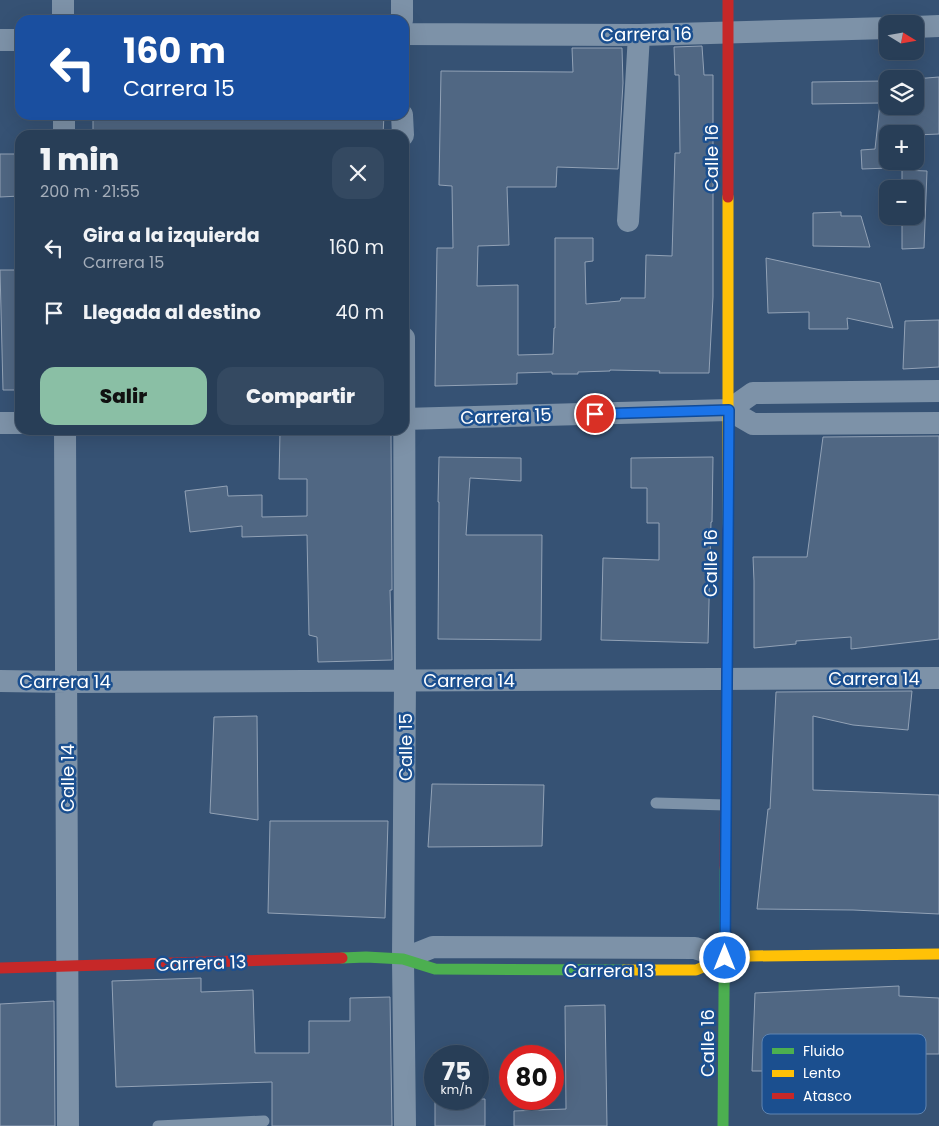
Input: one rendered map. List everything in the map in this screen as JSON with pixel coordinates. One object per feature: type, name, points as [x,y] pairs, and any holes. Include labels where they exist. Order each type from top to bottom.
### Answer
[{"type":"main road","name":"Calle 16","points":[[723,1126],[729,410],[728,0]]},
{"type":"main road","name":"Carrera 13","points":[[725,958],[751,956],[939,954]]},
{"type":"main road","name":"Carrera 13","points":[[0,968],[366,957],[403,958]]},
{"type":"street","points":[[63,0],[63,15]]},
{"type":"street","points":[[402,0],[402,15]]},
{"type":"street","points":[[924,27],[939,26]]},
{"type":"street","name":"Carrera 16","points":[[409,34],[639,35],[879,28]]},
{"type":"street","points":[[628,221],[639,35]]},
{"type":"street","points":[[0,40],[15,40]]},
{"type":"street","points":[[939,391],[754,393],[729,410],[753,424],[939,423]]},
{"type":"street","name":"Carrera 15","points":[[409,419],[729,410]]},
{"type":"street","points":[[0,423],[15,423]]},
{"type":"street","name":"Calle 14","points":[[65,435],[68,1126]]},
{"type":"street","name":"Calle 15","points":[[404,435],[403,958],[405,1126]]},
{"type":"street","name":"Carrera 14","points":[[0,681],[939,678]]},
{"type":"street","name":"Carrera 13","points":[[403,958],[432,947],[694,948],[725,958]]},
{"type":"lane","points":[[656,802],[726,805]]},
{"type":"lane","points":[[158,1126],[264,1121]]},
{"type":"building","points":[[702,46],[704,75],[713,75],[713,297],[709,373],[659,373],[660,371],[610,370],[578,372],[578,374],[552,374],[552,372],[517,373],[517,384],[435,386],[437,248],[453,248],[452,186],[439,185],[441,71],[573,72],[572,48],[622,48],[623,83],[618,169],[557,167],[556,187],[507,187],[509,245],[478,246],[477,286],[518,285],[518,355],[553,354],[555,328],[555,238],[593,238],[593,261],[585,262],[586,304],[620,301],[621,298],[645,298],[646,255],[672,256],[675,153],[680,153],[679,75],[675,75],[674,47]]},
{"type":"building","points":[[939,77],[939,134],[924,135],[924,125],[879,125],[879,168],[862,169],[861,150],[875,149],[879,112],[879,115],[924,115],[924,78]]},
{"type":"building","points":[[879,81],[879,103],[812,104],[812,82]]},
{"type":"building","points":[[93,120],[384,120],[383,130],[93,130]]},
{"type":"building","points":[[0,154],[15,154],[15,196],[0,197]]},
{"type":"building","points":[[902,170],[927,171],[924,248],[902,249],[902,225],[924,225],[924,180],[902,180]]},
{"type":"building","points":[[841,212],[841,216],[861,216],[870,247],[813,246],[813,213]]},
{"type":"building","points":[[766,258],[880,283],[893,328],[847,318],[848,329],[809,329],[809,312],[768,313]]},
{"type":"building","points":[[0,270],[15,270],[15,390],[3,390]]},
{"type":"building","points":[[939,320],[939,367],[903,369],[905,321]]},
{"type":"building","points":[[280,435],[391,435],[392,590],[390,590],[392,660],[318,662],[317,637],[309,635],[307,535],[242,537],[242,526],[190,532],[185,491],[227,486],[228,496],[262,495],[262,517],[307,516],[307,479],[279,479]]},
{"type":"building","points":[[939,436],[939,639],[851,649],[851,637],[796,641],[796,644],[754,648],[753,557],[807,557],[823,437]]},
{"type":"building","points":[[439,457],[521,458],[521,481],[470,478],[466,535],[542,535],[541,640],[438,639]]},
{"type":"building","points":[[713,457],[708,643],[601,640],[603,558],[659,560],[659,523],[647,523],[647,488],[631,488],[631,458]]},
{"type":"building","points":[[912,691],[908,730],[853,725],[813,716],[813,790],[939,795],[939,914],[853,910],[757,909],[768,809],[770,809],[776,692]]},
{"type":"building","points":[[257,716],[258,820],[210,813],[214,717]]},
{"type":"building","points":[[432,784],[544,785],[542,846],[428,847]]},
{"type":"building","points":[[270,821],[388,821],[385,918],[268,913]]},
{"type":"building","points":[[201,978],[201,992],[253,990],[255,1053],[309,1053],[309,1021],[350,1021],[350,998],[390,997],[392,1126],[272,1126],[272,1082],[116,1087],[112,981]]},
{"type":"building","points":[[899,986],[899,996],[939,998],[939,1054],[926,1054],[926,1034],[762,1034],[762,1071],[752,1071],[755,993]]},
{"type":"building","points":[[54,1001],[55,1126],[0,1126],[0,1004]]},
{"type":"building","points":[[605,1005],[607,1126],[514,1126],[514,1111],[566,1109],[565,1006]]},
{"type":"building","points":[[435,1110],[485,1110],[485,1126],[435,1126]]},
{"type":"traffic: fast","points":[[723,1126],[725,868]]},
{"type":"traffic: fast","points":[[342,958],[403,959],[435,969],[624,970]]},
{"type":"traffic: slow","points":[[728,197],[728,527]]},
{"type":"traffic: slow","points":[[624,970],[696,970],[725,958],[751,956],[939,954]]},
{"type":"traffic: jam","points":[[728,0],[728,197]]},
{"type":"traffic: jam","points":[[725,868],[728,527]]},
{"type":"traffic: jam","points":[[0,968],[342,958]]},
{"type":"route","points":[[595,414],[729,410],[725,958]]}]
